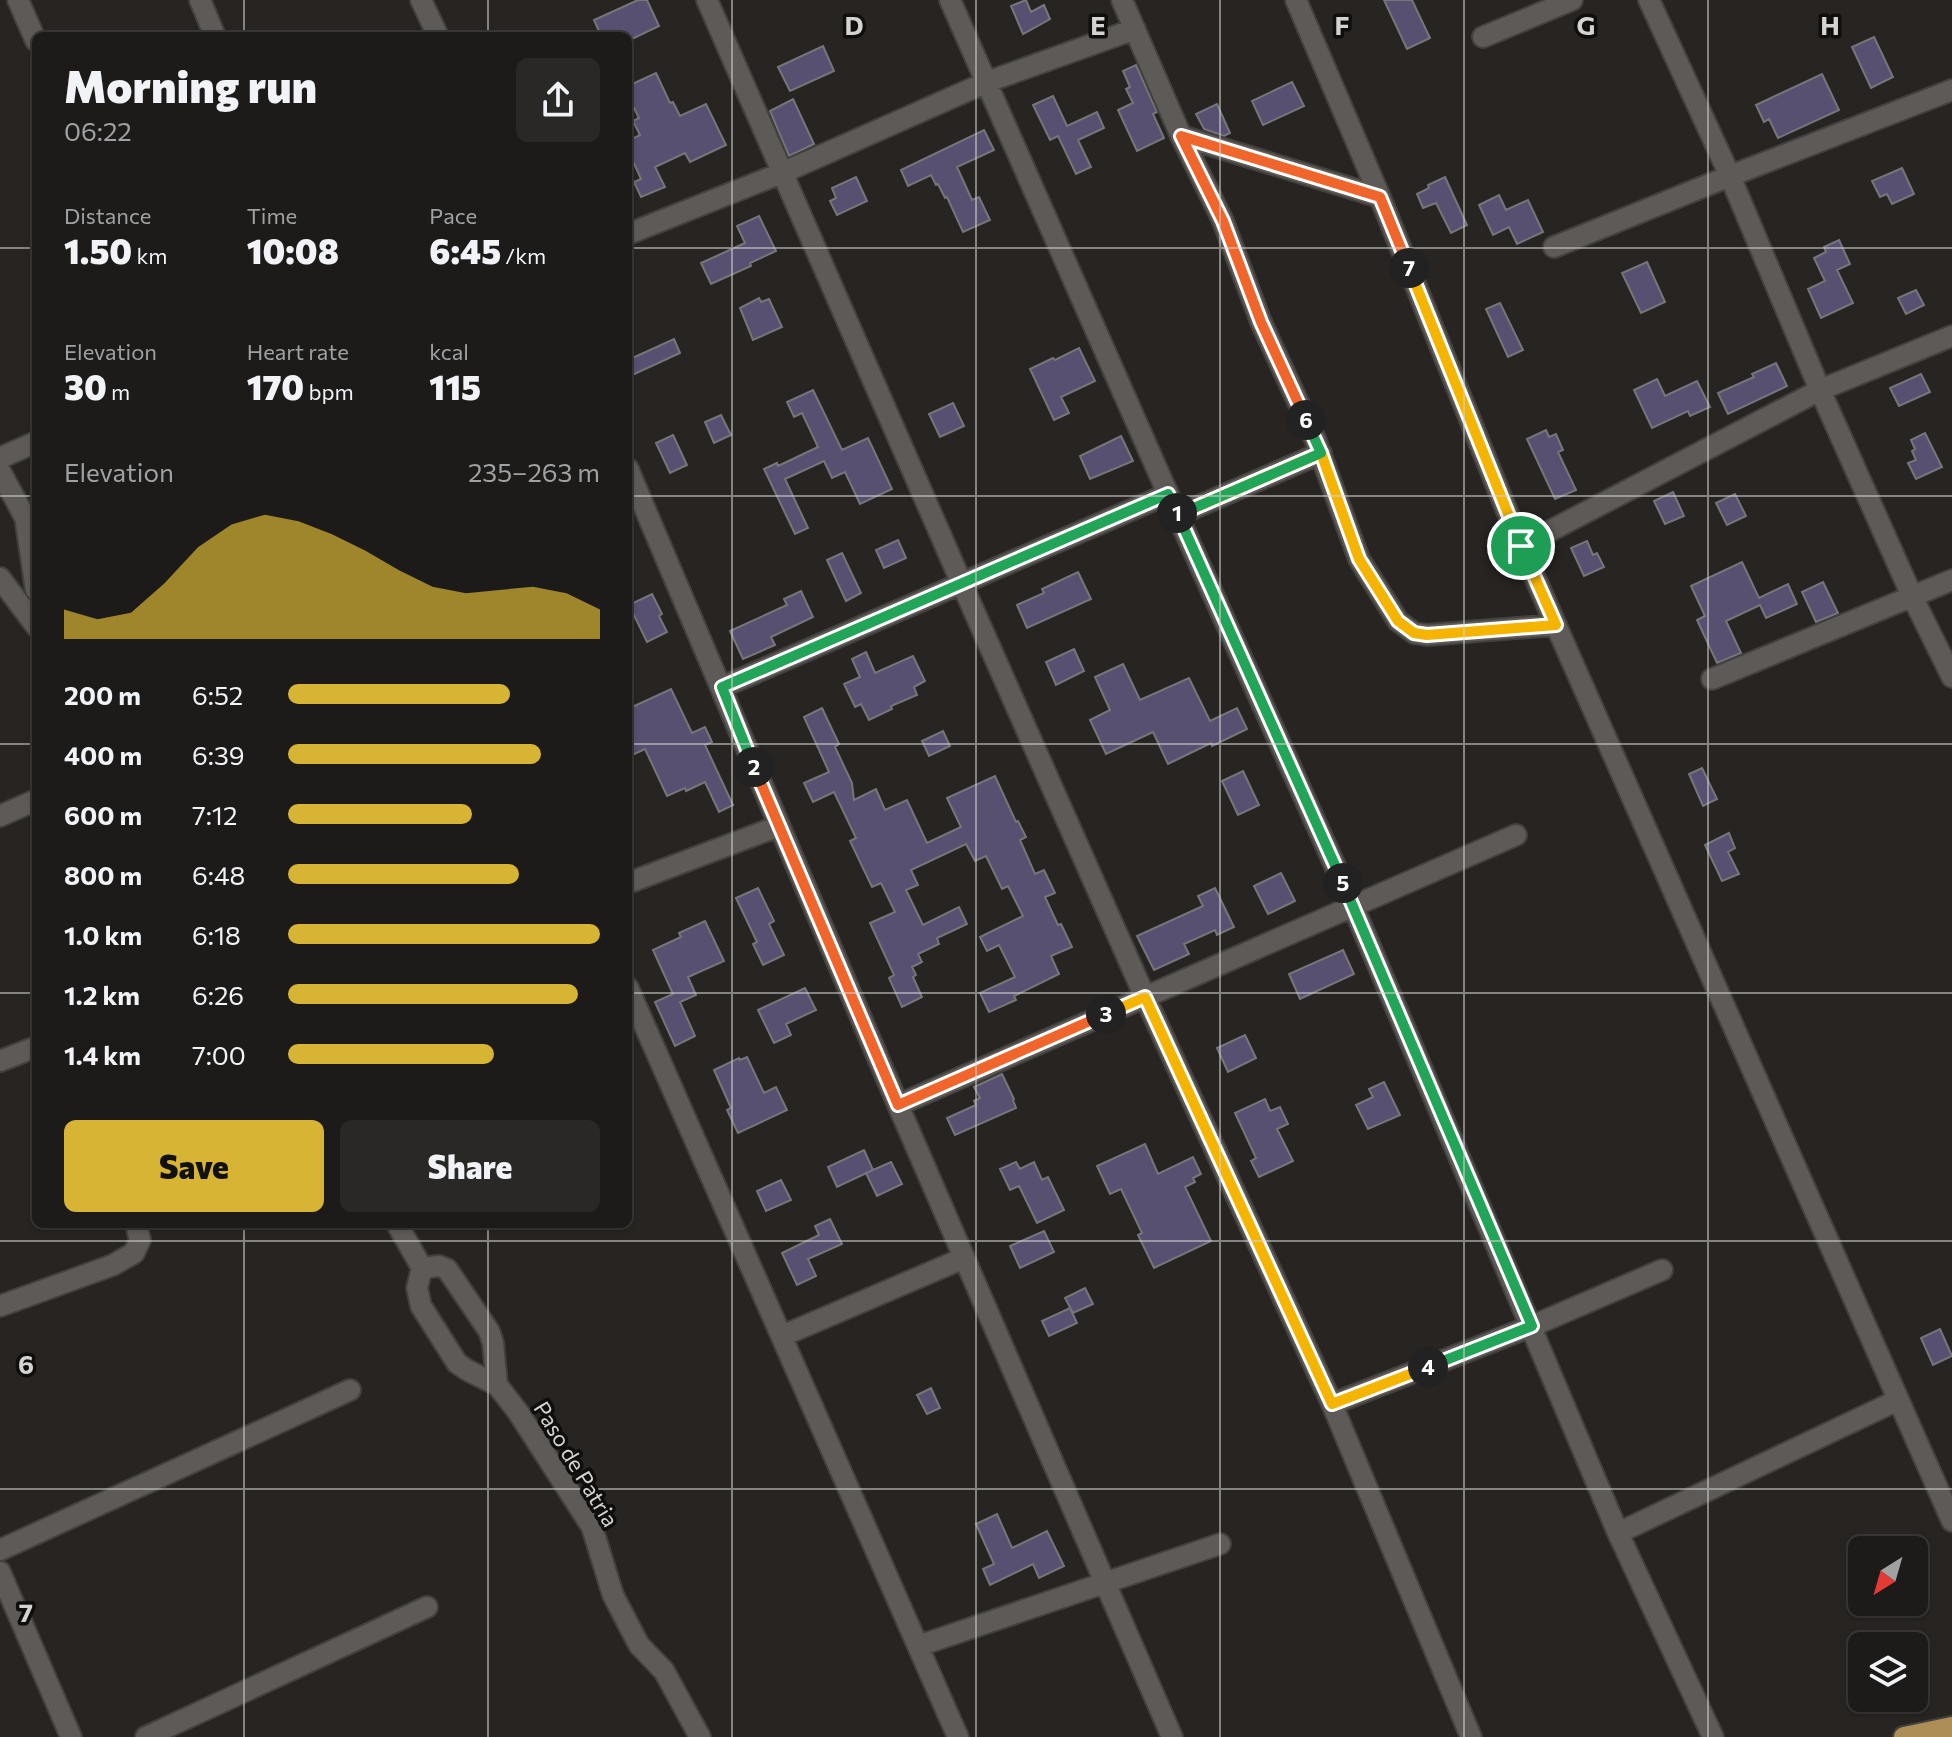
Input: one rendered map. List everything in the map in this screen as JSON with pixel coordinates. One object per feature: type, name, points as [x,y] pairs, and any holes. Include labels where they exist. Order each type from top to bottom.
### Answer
[{"type":"main road","points":[[1904,1737],[1952,1727]]},
{"type":"street","points":[[18,0],[32,32]]},
{"type":"street","points":[[200,0],[213,32]]},
{"type":"street","points":[[421,0],[436,32]]},
{"type":"street","points":[[707,0],[1145,997],[1332,1404],[1471,1737]]},
{"type":"street","points":[[950,0],[1353,906],[1618,1533],[1713,1737]]},
{"type":"street","points":[[1122,0],[1181,136],[1223,221],[1261,322],[1321,453],[1359,559],[1398,621],[1414,633],[1427,635],[1556,625]]},
{"type":"street","points":[[1296,0],[1380,197],[1521,546],[1952,1521]]},
{"type":"street","points":[[1483,37],[1572,0]]},
{"type":"street","points":[[1649,0],[1730,176],[1820,390],[1912,596],[1952,677]]},
{"type":"street","points":[[632,232],[784,172],[987,82],[1135,29]]},
{"type":"street","points":[[1554,247],[1952,90]]},
{"type":"street","points":[[1181,136],[1380,197]]},
{"type":"street","points":[[1521,546],[1820,390],[1952,336]]},
{"type":"street","points":[[0,458],[32,444]]},
{"type":"street","points":[[1178,515],[1321,453]]},
{"type":"street","points":[[0,471],[32,530]]},
{"type":"street","points":[[632,478],[898,1105],[1172,1737]]},
{"type":"street","points":[[722,687],[1168,494]]},
{"type":"street","points":[[25,517],[32,563]]},
{"type":"street","points":[[0,578],[32,614]]},
{"type":"street","points":[[1712,679],[1952,580]]},
{"type":"street","points":[[0,816],[32,802]]},
{"type":"street","points":[[632,881],[779,826]]},
{"type":"street","points":[[898,1105],[1516,835]]},
{"type":"street","points":[[632,997],[958,1737]]},
{"type":"street","points":[[0,1061],[32,1049]]},
{"type":"street","points":[[0,1306],[113,1265],[134,1253],[140,1240],[137,1228]]},
{"type":"street","points":[[399,1228],[422,1268],[439,1266],[447,1269],[489,1331],[497,1385]]},
{"type":"street","points":[[782,1336],[964,1258]]},
{"type":"street","name":"Paso de Patria","points":[[422,1268],[417,1288],[421,1306],[448,1352],[467,1370],[497,1385],[518,1412],[592,1527],[613,1595],[639,1645],[664,1671],[700,1737]]},
{"type":"street","points":[[1332,1404],[1532,1326],[1662,1270]]},
{"type":"street","points":[[0,1550],[350,1390]]},
{"type":"street","points":[[1618,1533],[1898,1400]]},
{"type":"street","points":[[918,1646],[1220,1544]]},
{"type":"street","points":[[0,1572],[71,1737]]},
{"type":"street","points":[[146,1737],[427,1607]]},
{"type":"building","points":[[638,0],[647,0],[659,26],[632,39],[632,32],[599,32],[594,20]]},
{"type":"building","points":[[1026,0],[1031,12],[1044,5],[1050,19],[1023,34],[1011,6]]},
{"type":"building","points":[[1384,0],[1412,0],[1430,38],[1407,49]]},
{"type":"building","points":[[1874,37],[1893,77],[1871,88],[1852,47]]},
{"type":"building","points":[[823,46],[834,71],[790,91],[778,67]]},
{"type":"building","points":[[1136,65],[1157,112],[1153,114],[1164,138],[1137,151],[1118,110],[1133,103],[1126,89],[1130,87],[1123,71]]},
{"type":"building","points":[[656,73],[680,116],[706,104],[726,145],[690,162],[685,153],[655,167],[665,187],[641,197],[634,182],[641,179],[632,159],[632,139],[640,135],[633,121],[639,118],[632,104],[632,84]]},
{"type":"building","points":[[1822,74],[1839,110],[1778,138],[1769,119],[1764,122],[1756,105]]},
{"type":"building","points":[[1292,82],[1304,106],[1263,125],[1252,101]]},
{"type":"building","points":[[1053,96],[1067,126],[1097,112],[1104,128],[1078,140],[1091,167],[1076,174],[1058,136],[1050,140],[1033,105]]},
{"type":"building","points":[[793,99],[814,144],[789,156],[770,111]]},
{"type":"building","points":[[1217,104],[1230,133],[1224,136],[1204,129],[1196,114]]},
{"type":"building","points":[[984,130],[994,150],[957,167],[972,200],[979,197],[990,220],[963,232],[947,197],[931,175],[908,186],[901,170]]},
{"type":"building","points":[[1902,168],[1914,194],[1892,204],[1887,194],[1880,197],[1872,181]]},
{"type":"building","points":[[856,177],[867,201],[837,215],[830,201],[836,198],[832,188]]},
{"type":"building","points":[[1445,177],[1467,225],[1451,233],[1436,203],[1423,208],[1417,194]]},
{"type":"building","points":[[1499,195],[1506,210],[1528,200],[1543,232],[1517,244],[1509,227],[1493,235],[1479,205]]},
{"type":"building","points":[[759,216],[776,251],[711,284],[701,263],[745,243],[737,226]]},
{"type":"building","points":[[1839,240],[1850,264],[1837,270],[1853,303],[1821,318],[1808,289],[1825,281],[1814,258],[1826,252],[1824,247]]},
{"type":"building","points":[[1647,262],[1665,302],[1641,313],[1622,273]]},
{"type":"building","points":[[1916,290],[1924,305],[1906,314],[1898,298]]},
{"type":"building","points":[[759,298],[761,302],[769,299],[782,327],[753,340],[740,308]]},
{"type":"building","points":[[1500,303],[1523,350],[1508,357],[1486,309]]},
{"type":"building","points":[[674,339],[680,353],[632,375],[632,358]]},
{"type":"building","points":[[1079,348],[1095,381],[1061,397],[1069,413],[1054,420],[1030,369]]},
{"type":"building","points":[[1776,363],[1787,386],[1728,414],[1718,393]]},
{"type":"building","points":[[1921,374],[1930,392],[1899,406],[1890,388]]},
{"type":"building","points":[[1657,379],[1665,396],[1697,381],[1710,407],[1690,416],[1688,411],[1652,428],[1634,390]]},
{"type":"building","points":[[813,390],[842,450],[868,438],[892,489],[860,504],[845,472],[832,478],[824,461],[785,479],[808,528],[795,534],[764,469],[777,463],[778,466],[818,447],[802,413],[794,417],[787,402]]},
{"type":"building","points":[[953,403],[964,426],[940,437],[929,414]]},
{"type":"building","points":[[721,415],[731,435],[714,443],[705,422]]},
{"type":"building","points":[[1546,430],[1549,437],[1556,434],[1563,450],[1558,452],[1576,490],[1555,499],[1527,439]]},
{"type":"building","points":[[1925,433],[1942,467],[1916,479],[1908,463],[1916,460],[1911,440]]},
{"type":"building","points":[[673,435],[687,465],[670,473],[656,443]]},
{"type":"building","points":[[1121,436],[1133,461],[1090,479],[1080,456]]},
{"type":"building","points":[[1673,492],[1684,516],[1665,524],[1654,501]]},
{"type":"building","points":[[1735,494],[1746,516],[1727,525],[1716,503]]},
{"type":"building","points":[[898,540],[906,558],[884,568],[876,550]]},
{"type":"building","points":[[1587,541],[1593,555],[1597,553],[1604,567],[1584,576],[1571,548]]},
{"type":"building","points":[[842,553],[861,593],[846,601],[827,560]]},
{"type":"building","points":[[1742,562],[1759,598],[1788,584],[1797,604],[1766,618],[1760,605],[1726,621],[1741,653],[1717,663],[1697,620],[1705,616],[1691,586]]},
{"type":"building","points":[[1078,572],[1091,599],[1027,628],[1017,605]]},
{"type":"building","points":[[1823,582],[1838,613],[1816,622],[1802,592]]},
{"type":"building","points":[[801,591],[813,617],[771,637],[775,645],[743,659],[730,631],[787,605],[784,599]]},
{"type":"building","points":[[652,594],[667,632],[647,642],[632,611],[632,604]]},
{"type":"building","points":[[1074,649],[1084,671],[1056,685],[1046,662]]},
{"type":"building","points":[[866,652],[875,673],[913,656],[925,681],[914,687],[917,695],[869,720],[861,704],[855,707],[844,684],[860,677],[852,659]]},
{"type":"building","points":[[1123,664],[1140,700],[1189,678],[1210,721],[1237,708],[1247,729],[1168,764],[1153,732],[1106,754],[1090,720],[1110,710],[1095,677]]},
{"type":"building","points":[[671,689],[692,733],[705,727],[712,742],[705,745],[733,805],[719,812],[705,782],[667,796],[645,749],[632,755],[632,707]]},
{"type":"building","points":[[822,708],[839,744],[835,747],[852,783],[854,800],[876,789],[885,810],[907,800],[927,843],[961,827],[947,798],[995,776],[1026,837],[1020,840],[1035,874],[1044,870],[1055,893],[1045,897],[1072,947],[1051,956],[1059,974],[989,1012],[980,993],[1015,977],[999,945],[987,951],[980,937],[1023,916],[1008,886],[1002,889],[986,856],[975,861],[966,844],[911,870],[918,885],[906,890],[923,925],[959,907],[967,924],[937,938],[939,944],[918,954],[922,962],[912,967],[922,997],[902,1007],[889,978],[894,975],[870,923],[895,912],[881,883],[872,887],[850,841],[856,838],[834,792],[813,802],[804,783],[829,772],[804,717]]},
{"type":"building","points":[[943,731],[950,746],[929,756],[922,741]]},
{"type":"building","points":[[1702,768],[1717,799],[1703,806],[1689,774]]},
{"type":"building","points":[[1243,771],[1259,805],[1238,815],[1222,781]]},
{"type":"building","points":[[1729,833],[1735,848],[1728,852],[1739,874],[1722,881],[1705,845]]},
{"type":"building","points":[[1281,873],[1295,901],[1268,914],[1254,886]]},
{"type":"building","points":[[758,888],[774,921],[769,924],[784,955],[763,965],[753,944],[757,942],[736,898]]},
{"type":"building","points":[[1215,888],[1234,927],[1217,935],[1215,930],[1184,944],[1189,954],[1154,970],[1137,936],[1203,906],[1198,896]]},
{"type":"building","points":[[705,921],[724,961],[688,977],[696,995],[680,1002],[695,1036],[675,1046],[655,1002],[673,994],[653,950]]},
{"type":"building","points":[[1343,950],[1354,974],[1300,999],[1289,974]]},
{"type":"building","points":[[805,988],[816,1010],[786,1024],[791,1035],[774,1043],[758,1010]]},
{"type":"building","points":[[1245,1035],[1256,1058],[1228,1072],[1217,1048]]},
{"type":"building","points":[[747,1057],[764,1093],[776,1087],[787,1110],[738,1133],[714,1070]]},
{"type":"building","points":[[1002,1074],[1016,1108],[955,1135],[947,1118],[976,1105],[974,1101],[980,1098],[974,1087]]},
{"type":"building","points":[[1384,1082],[1400,1115],[1368,1129],[1356,1105],[1373,1097],[1369,1089]]},
{"type":"building","points":[[1265,1099],[1270,1111],[1280,1107],[1288,1124],[1277,1129],[1293,1161],[1259,1177],[1251,1161],[1256,1158],[1235,1113]]},
{"type":"building","points":[[1145,1144],[1158,1174],[1193,1157],[1201,1174],[1193,1178],[1195,1182],[1185,1187],[1211,1241],[1154,1268],[1138,1235],[1142,1233],[1121,1189],[1110,1194],[1097,1166]]},
{"type":"building","points":[[864,1150],[873,1170],[837,1187],[828,1167]]},
{"type":"building","points":[[891,1162],[902,1184],[877,1196],[866,1173]]},
{"type":"building","points":[[1016,1162],[1020,1169],[1034,1162],[1042,1180],[1048,1177],[1064,1210],[1037,1223],[1019,1186],[1010,1190],[1000,1169]]},
{"type":"building","points":[[781,1180],[791,1200],[766,1211],[757,1191]]},
{"type":"building","points":[[830,1219],[842,1244],[808,1259],[816,1276],[797,1285],[782,1253],[819,1235],[815,1226]]},
{"type":"building","points":[[1044,1231],[1054,1252],[1020,1268],[1010,1246]]},
{"type":"building","points":[[1085,1288],[1093,1304],[1073,1313],[1065,1298]]},
{"type":"building","points":[[1070,1308],[1077,1323],[1049,1336],[1042,1321]]},
{"type":"building","points":[[1940,1329],[1952,1356],[1933,1365],[1921,1338]]},
{"type":"building","points":[[931,1388],[940,1408],[927,1414],[917,1395]]},
{"type":"building","points":[[997,1514],[1012,1548],[1047,1531],[1064,1566],[1039,1578],[1033,1564],[990,1585],[983,1569],[994,1564],[976,1524]]},
{"type":"route","points":[[1521,546],[1380,197],[1181,136],[1223,221],[1261,322],[1321,453],[1281,470],[1178,515],[1353,906],[1532,1326],[1332,1404],[1145,997],[898,1105],[722,687],[1168,494],[1178,515],[1321,453],[1359,559],[1398,621],[1414,633],[1427,635],[1556,625],[1521,546]]}]
